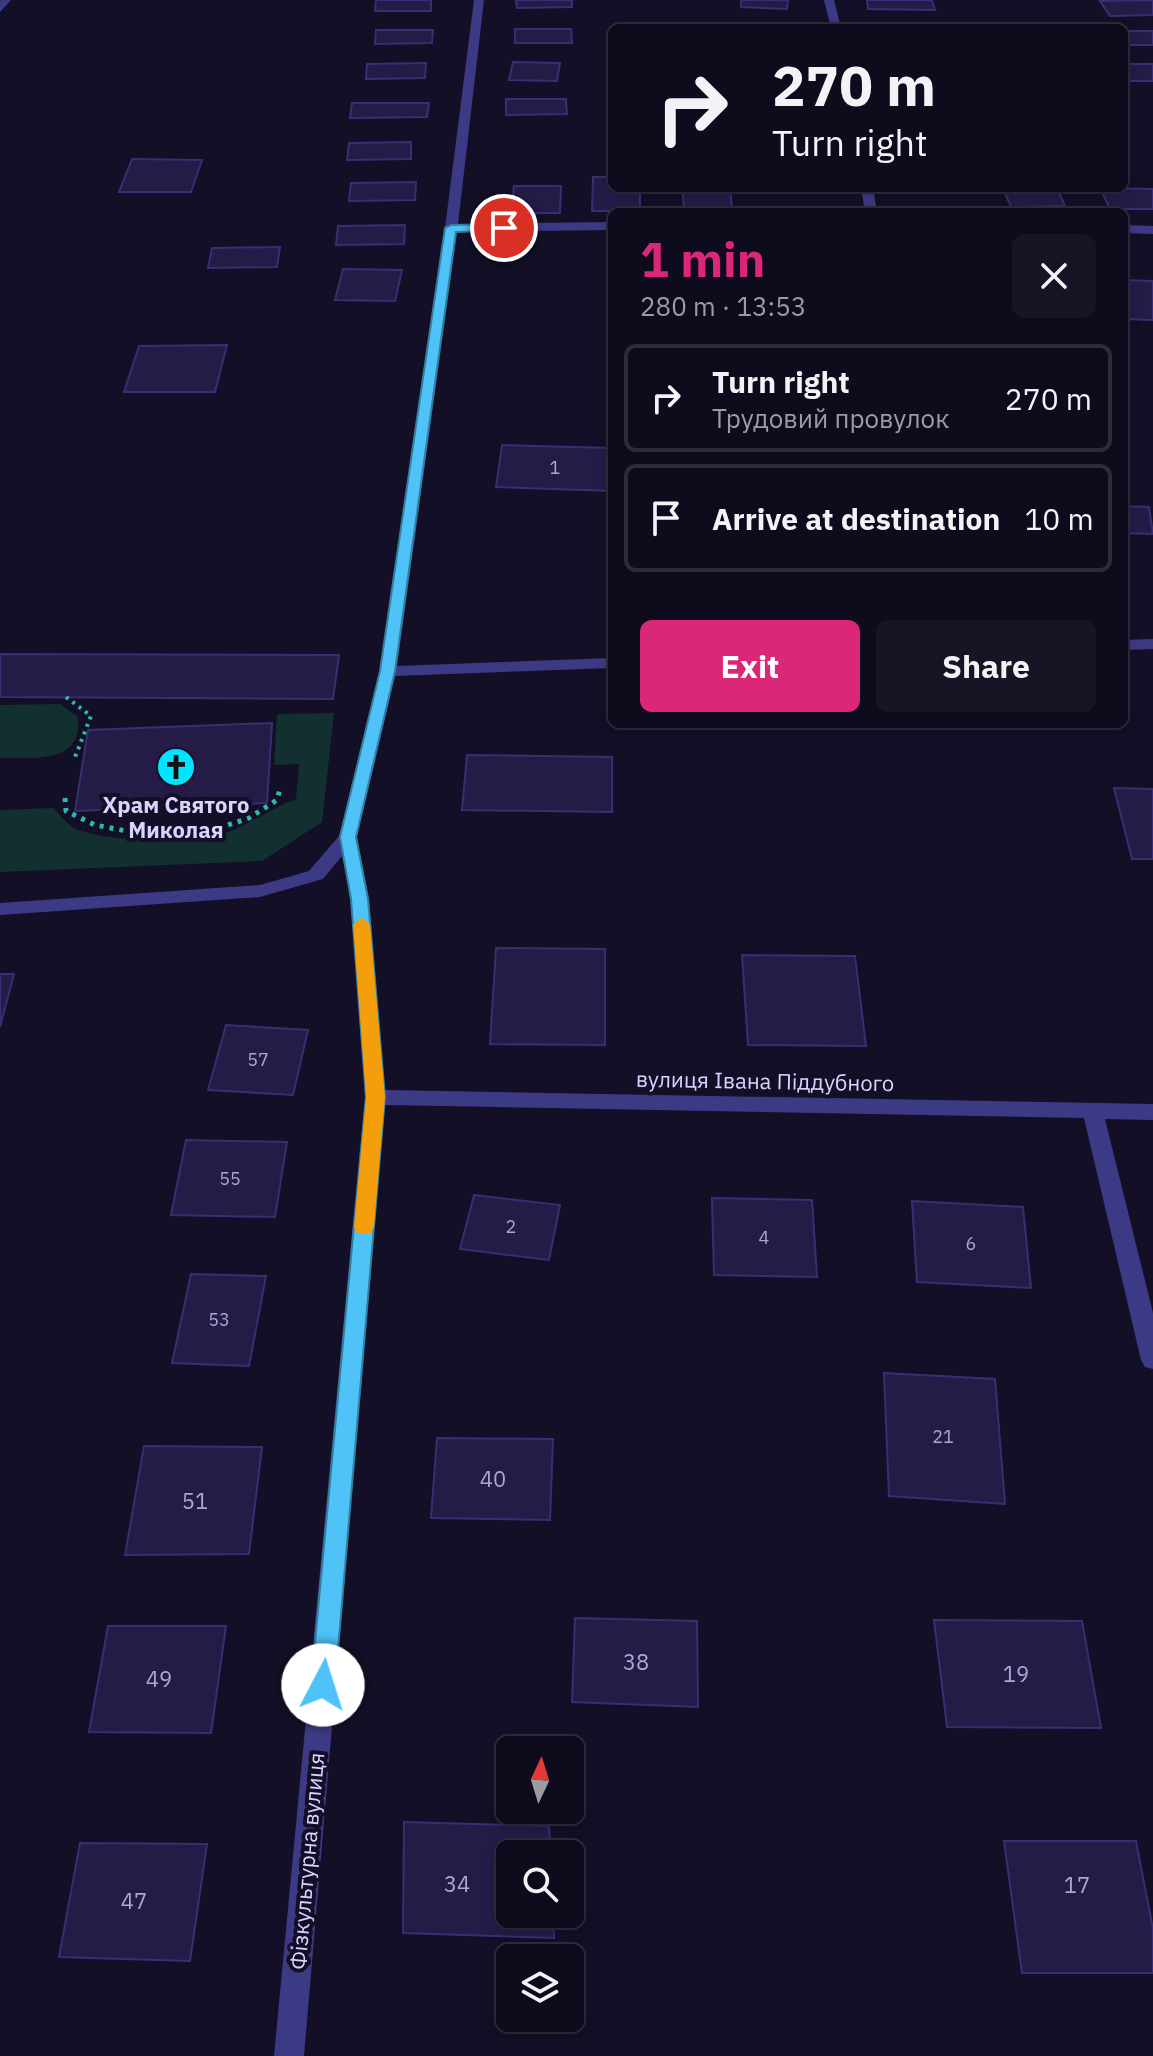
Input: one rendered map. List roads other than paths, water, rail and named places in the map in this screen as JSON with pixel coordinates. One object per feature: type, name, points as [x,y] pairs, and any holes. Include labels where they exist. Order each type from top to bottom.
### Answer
[{"type":"street","points":[[0,9],[6,0]]},
{"type":"street","name":"Фізкультурна вулиця","points":[[289,2056],[375,1097],[360,899],[348,837],[388,671],[451,228],[479,0]]},
{"type":"street","points":[[829,0],[835,24]]},
{"type":"street","points":[[451,228],[608,226]]},
{"type":"street","points":[[1128,229],[1153,230]]},
{"type":"street","points":[[1128,645],[1153,644]]},
{"type":"street","points":[[388,671],[608,663]]},
{"type":"street","points":[[0,909],[260,891],[316,875],[348,837]]},
{"type":"street","name":"вулиця Івана Піддубного","points":[[375,1097],[1153,1112]]},
{"type":"street","points":[[1093,1111],[1153,1360]]},
{"type":"place","name":"Храм Святого Миколая","points":[[176,767]]}]
